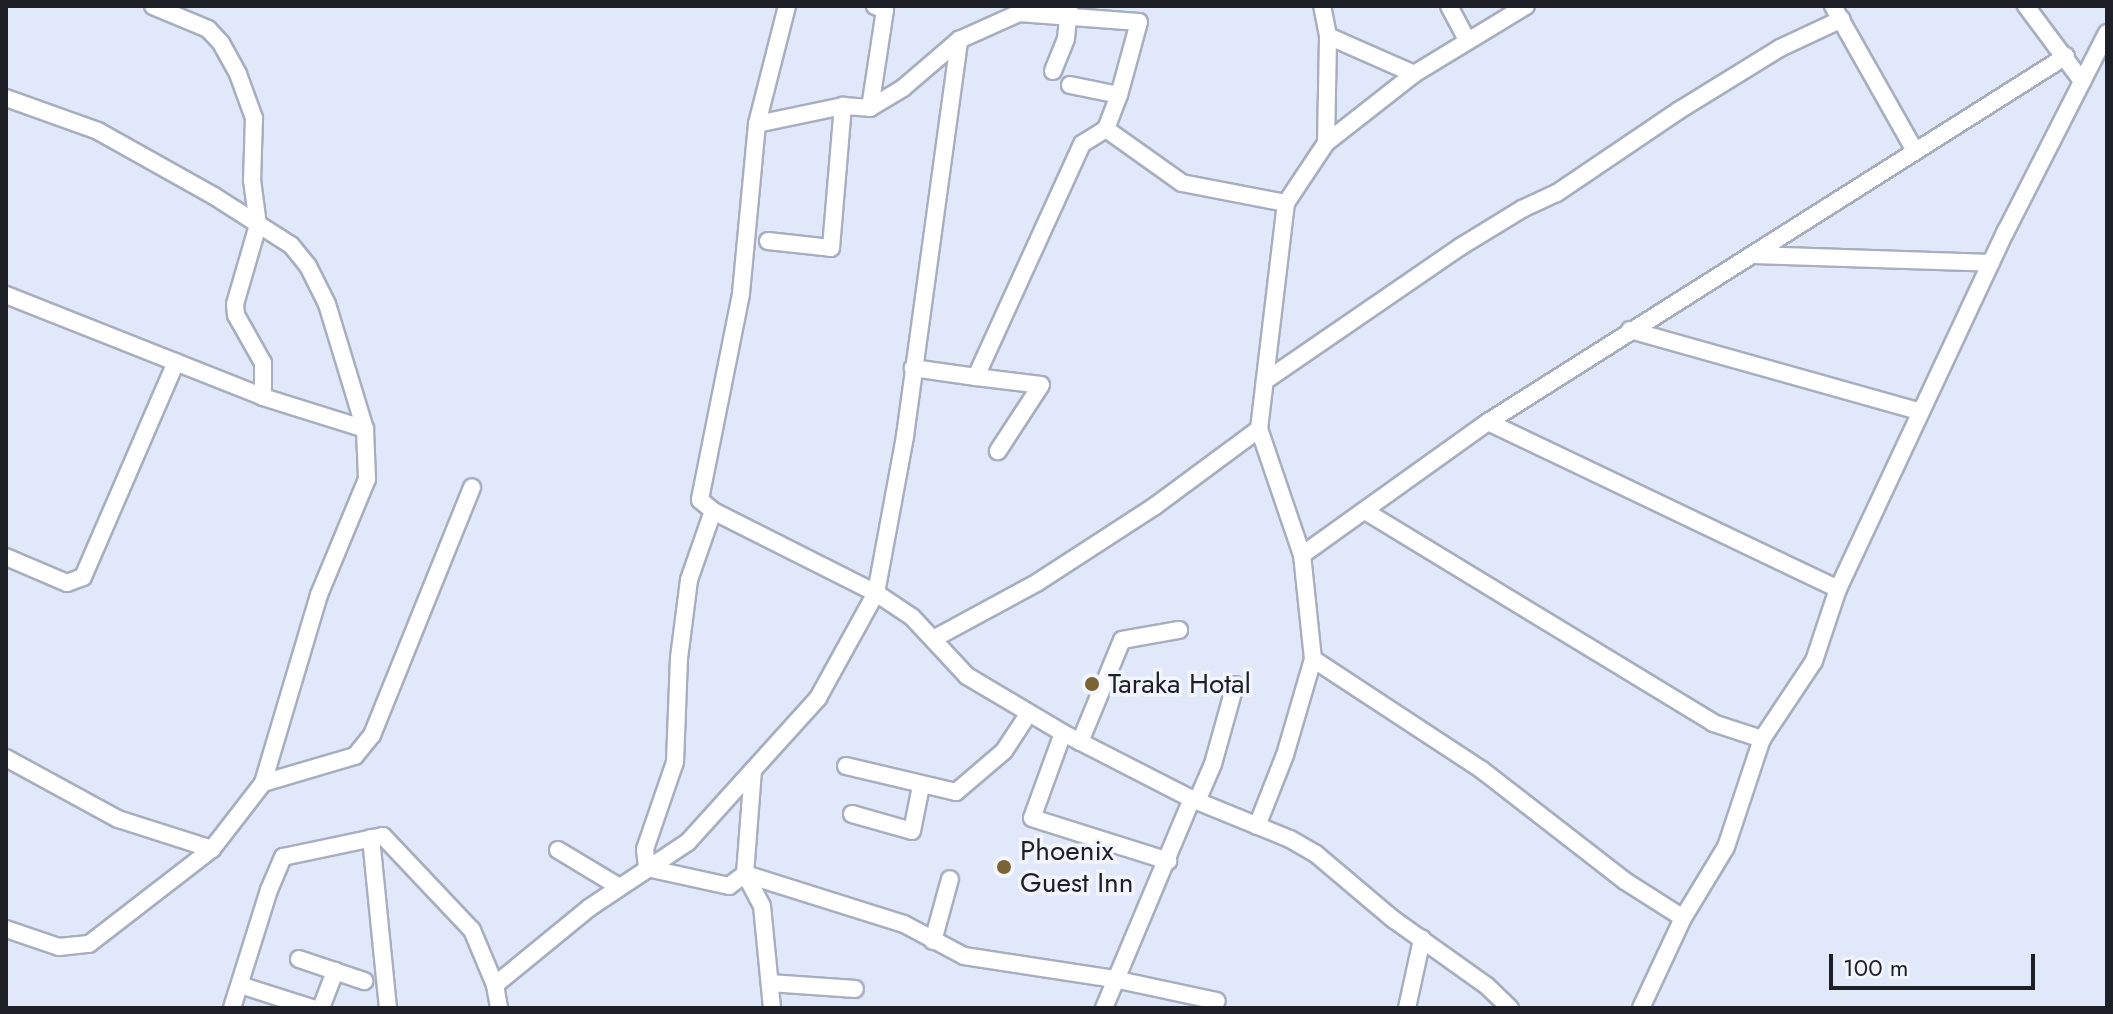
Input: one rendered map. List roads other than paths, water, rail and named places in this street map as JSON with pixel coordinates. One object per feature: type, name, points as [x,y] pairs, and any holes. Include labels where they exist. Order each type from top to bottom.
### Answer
[{"type":"street","points":[[153,6],[208,29],[238,74],[254,118],[252,180],[258,225],[235,304],[236,315],[263,363],[263,397]]},
{"type":"street","points":[[787,6],[757,124],[741,294],[700,500],[713,511],[876,593],[912,617],[935,638],[967,676],[1063,733],[1194,800],[1316,854],[1422,939],[1487,986],[1510,1008]]},
{"type":"street","points":[[870,108],[885,10],[875,6]]},
{"type":"street","points":[[1322,6],[1328,36],[1326,143]]},
{"type":"street","points":[[1449,6],[1467,40]]},
{"type":"street","points":[[1257,826],[1285,755],[1313,659],[1302,555],[1259,429],[1286,203],[1326,143],[1414,74],[1526,6]]},
{"type":"street","points":[[2026,6],[2082,81]]},
{"type":"street","points":[[757,124],[843,106],[870,108],[903,88],[959,40],[1019,13],[1068,11],[1139,22],[1119,95],[1106,129],[1082,144],[976,377]]},
{"type":"street","points":[[1053,71],[1066,38],[1068,11]]},
{"type":"street","points":[[1265,381],[1460,247],[1522,209],[1557,193],[1678,111],[1837,13],[1915,151]]},
{"type":"street","points":[[1641,1008],[1683,918],[1726,847],[1762,739],[1814,661],[1838,589],[1991,263],[2107,33]]},
{"type":"street","points":[[1328,36],[1414,74]]},
{"type":"street","points":[[495,985],[618,886],[688,842],[818,698],[876,593],[905,436],[959,40]]},
{"type":"street","points":[[1302,555],[1488,422],[2066,56]]},
{"type":"street","points":[[1070,85],[1119,95]]},
{"type":"street","points":[[6,98],[98,131],[139,151],[291,245],[308,266],[327,304],[365,429],[367,479],[319,595],[263,783],[212,849],[89,944],[59,947],[7,931]]},
{"type":"street","points":[[768,241],[831,248],[843,106]]},
{"type":"street","points":[[1106,129],[1182,183],[1286,203]]},
{"type":"street","points":[[1754,255],[1991,263]]},
{"type":"street","points":[[8,301],[263,397],[365,429]]},
{"type":"street","points":[[1630,330],[1921,412]]},
{"type":"street","points":[[6,557],[67,583],[83,577],[176,362]]},
{"type":"street","points":[[913,368],[1041,385],[998,451]]},
{"type":"street","points":[[1488,422],[1838,589]]},
{"type":"street","points":[[935,638],[1038,582],[1155,506],[1259,429]]},
{"type":"street","points":[[263,783],[355,756],[372,735],[472,487]]},
{"type":"street","points":[[647,868],[645,849],[675,762],[679,658],[689,580],[713,511]]},
{"type":"street","points":[[1365,511],[1713,723],[1762,739]]},
{"type":"street","points":[[1080,742],[1122,640],[1179,630]]},
{"type":"street","points":[[1313,659],[1482,770],[1625,881],[1683,918]]},
{"type":"street","points":[[1104,1008],[1114,979],[1213,764],[1235,685]]},
{"type":"street","points":[[846,766],[956,792],[1004,751],[1029,713]]},
{"type":"street","points":[[1063,733],[1032,818],[1168,861]]},
{"type":"street","points":[[6,758],[118,819],[212,849]]},
{"type":"street","points":[[753,770],[745,874],[762,906],[772,1008]]},
{"type":"street","points":[[852,814],[912,831],[921,786]]},
{"type":"street","points":[[232,1008],[283,857],[383,836],[472,930],[495,985],[499,1008]]},
{"type":"street","points":[[371,838],[388,1008]]},
{"type":"street","points":[[558,850],[618,886]]},
{"type":"street","points":[[647,868],[729,886],[745,874]]},
{"type":"street","points":[[745,874],[904,924],[964,956],[1114,979],[1217,1001]]},
{"type":"street","points":[[933,941],[950,879]]},
{"type":"street","points":[[1407,1008],[1422,939]]},
{"type":"street","points":[[299,959],[364,981]]},
{"type":"street","points":[[321,1008],[335,971]]},
{"type":"street","points":[[770,983],[855,989]]},
{"type":"street","points":[[240,985],[312,1008]]},
{"type":"place","name":"Taraka Hotal","points":[[1092,684]]},
{"type":"place","name":"Phoenix Guest Inn","points":[[1004,867]]}]
